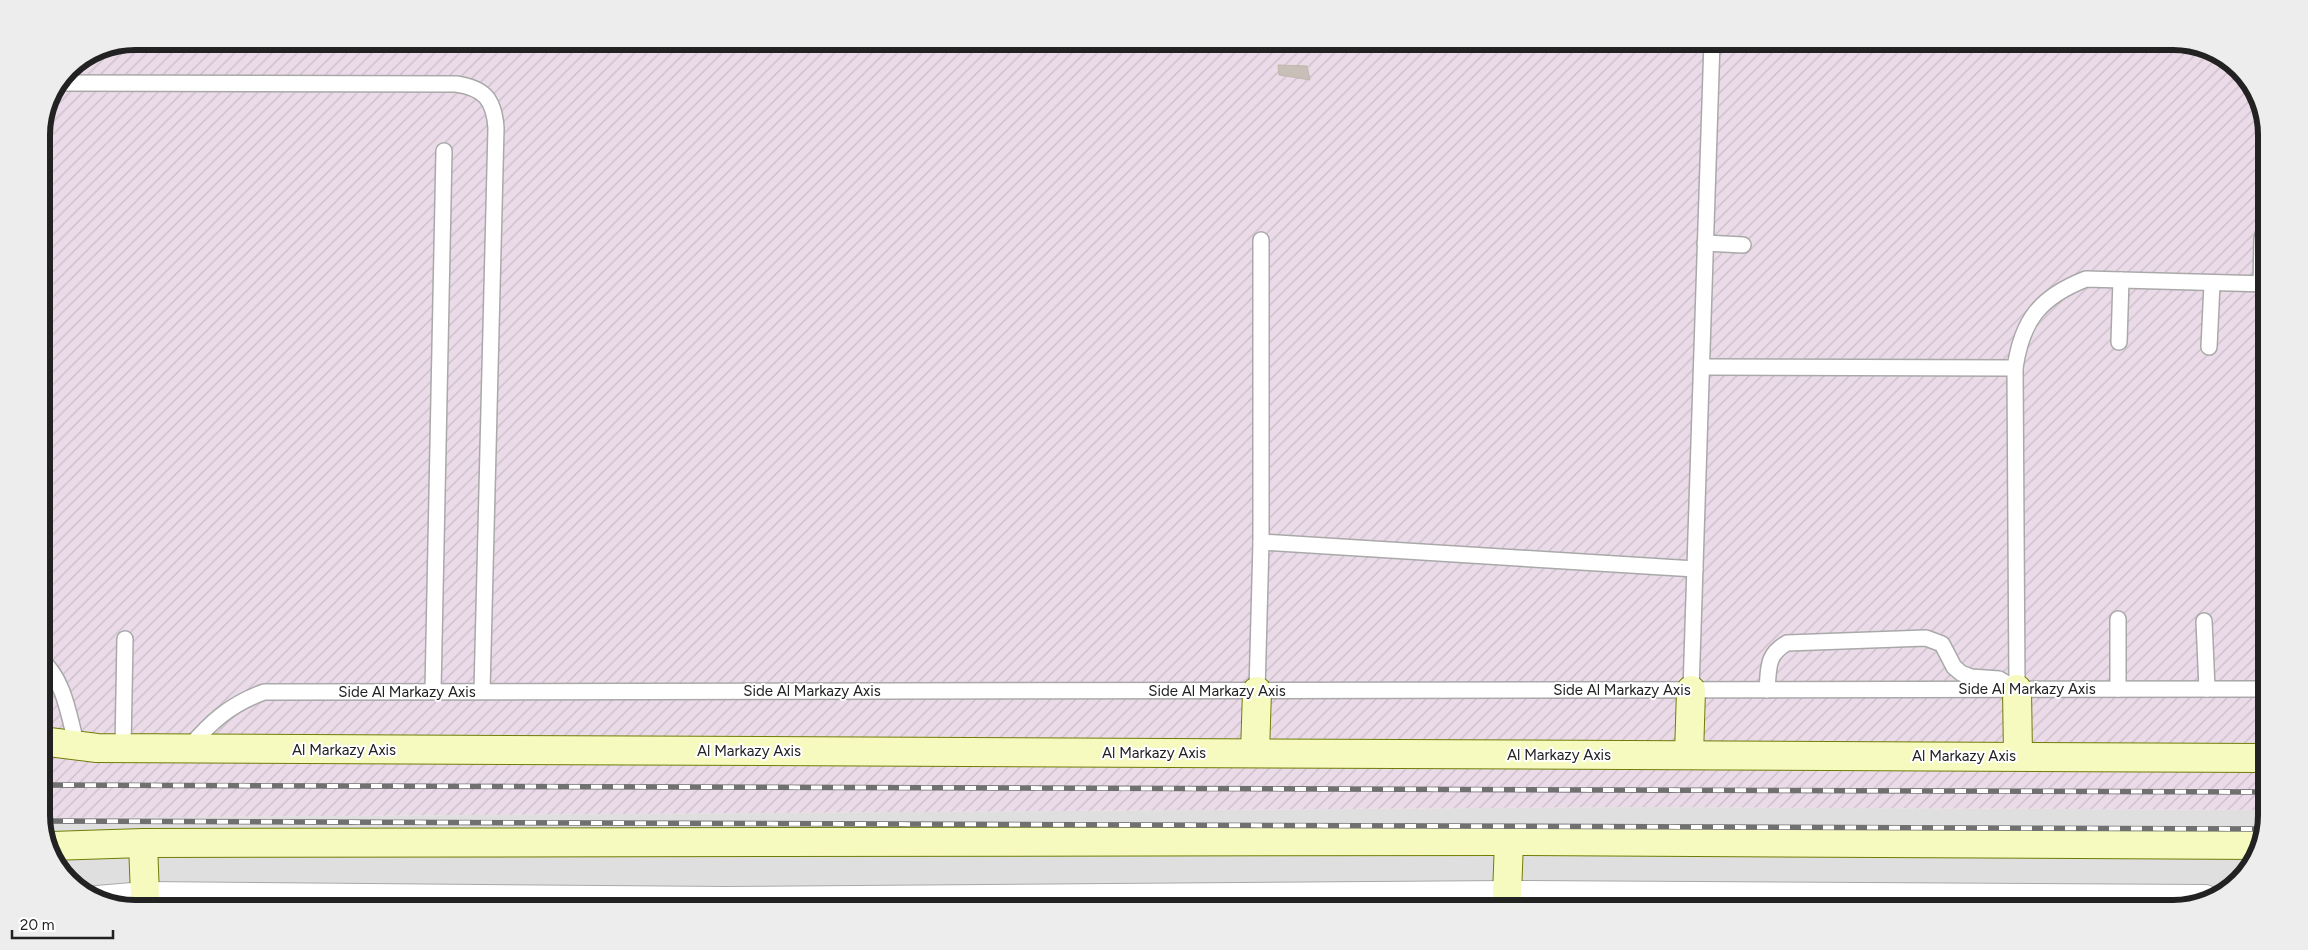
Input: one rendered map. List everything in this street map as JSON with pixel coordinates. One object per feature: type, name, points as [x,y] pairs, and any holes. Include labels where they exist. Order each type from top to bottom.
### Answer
[{"type":"main road","points":[[1689,755],[1691,690]]},
{"type":"main road","points":[[2017,690],[2018,756]]},
{"type":"main road","points":[[1255,753],[1257,691]]},
{"type":"main road","name":"Al Markazy Axis","points":[[50,742],[78,746],[188,749],[2258,758]]},
{"type":"main road","points":[[1507,895],[1509,841]]},
{"type":"main road","points":[[55,846],[144,843],[1509,841],[2252,845]]},
{"type":"main road","points":[[144,843],[145,896]]},
{"type":"street","points":[[1116,900],[1507,895],[2185,899]]},
{"type":"street","points":[[119,898],[145,896],[403,900]]},
{"type":"lane","points":[[1691,690],[1712,50]]},
{"type":"lane","points":[[68,83],[456,84],[472,86],[486,96],[495,111],[496,128],[482,692]]},
{"type":"lane","points":[[433,691],[444,151]]},
{"type":"lane","points":[[1257,691],[1261,542],[1261,240]]},
{"type":"lane","points":[[1705,243],[1743,245]]},
{"type":"lane","points":[[2017,690],[2015,368],[2022,336],[2028,321],[2043,302],[2063,288],[2086,279],[2258,284]]},
{"type":"lane","points":[[2119,342],[2121,280]]},
{"type":"lane","points":[[2209,347],[2212,284]]},
{"type":"lane","points":[[1702,367],[2015,368]]},
{"type":"lane","points":[[1261,542],[1695,568]]},
{"type":"lane","points":[[2118,619],[2118,689]]},
{"type":"lane","points":[[2204,621],[2207,689]]},
{"type":"lane","points":[[1767,690],[1770,659],[1776,649],[1787,643],[1926,638],[1942,644],[1954,667],[1961,673],[1971,677],[2000,679],[2017,690]]},
{"type":"lane","points":[[123,748],[125,639]]},
{"type":"lane","points":[[50,669],[61,687],[78,746]]},
{"type":"lane","name":"Side Al Markazy Axis","points":[[188,749],[205,728],[224,711],[264,692],[2258,689]]},
{"type":"shaded area","points":[[135,50],[2173,50],[2190,52],[2211,59],[2229,71],[2247,92],[2252,102],[2258,129],[2258,810],[1646,807],[50,818],[50,135],[56,102],[64,88],[88,64],[102,56]]},
{"type":"shaded area","points":[[1646,807],[2258,810],[2256,832],[2247,858],[2229,879],[2206,894],[2173,900],[135,900],[118,898],[97,891],[75,875],[61,858],[56,848],[50,818]]},
{"type":"building","points":[[1278,65],[1307,66],[1310,80],[1279,75]]},
{"type":"railway","points":[[50,785],[2258,792]]},
{"type":"railway","points":[[50,821],[2256,829]]}]
